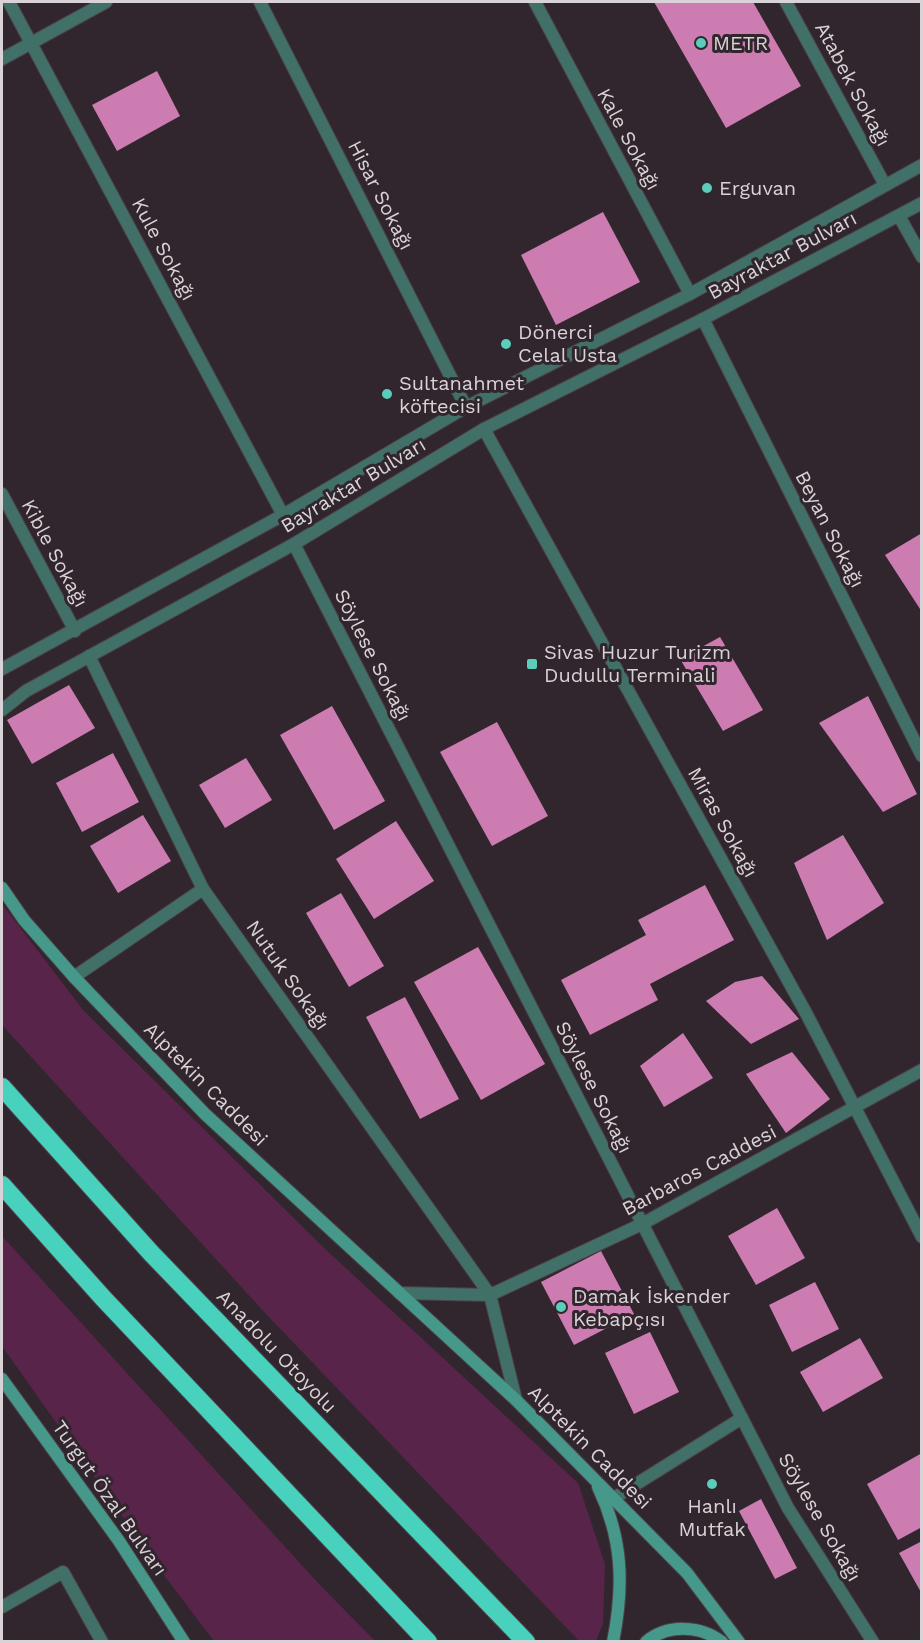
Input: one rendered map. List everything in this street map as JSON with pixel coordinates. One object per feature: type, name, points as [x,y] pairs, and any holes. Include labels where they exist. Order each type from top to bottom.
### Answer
[{"type":"highway","name":"Anadolu Otoyolu","points":[[2,1087],[151,1253],[526,1641]]},
{"type":"highway","points":[[2,1185],[103,1299],[428,1641]]},
{"type":"main road","name":"Alptekin Caddesi","points":[[2,888],[24,920],[74,977],[206,1114],[516,1400],[687,1573],[739,1641]]},
{"type":"main road","name":"Turgut Özal Bulvarı","points":[[2,1379],[119,1541],[184,1641]]},
{"type":"main road","points":[[595,1480],[613,1528],[622,1579],[613,1641]]},
{"type":"main road","points":[[646,1641],[658,1631],[683,1628],[722,1641]]},
{"type":"street","name":"Kule Sokağı","points":[[9,2],[283,515]]},
{"type":"street","points":[[2,59],[106,2]]},
{"type":"street","name":"Hisar Sokağı","points":[[260,2],[466,407]]},
{"type":"street","name":"Kale Sokağı","points":[[535,2],[690,294]]},
{"type":"street","name":"Atabek Sokağı","points":[[786,2],[885,185]]},
{"type":"street","name":"Bayraktar Bulvarı","points":[[2,669],[283,515],[466,407],[690,294],[921,165]]},
{"type":"street","name":"Bayraktar Bulvarı","points":[[2,710],[26,691],[294,544],[484,429],[703,319],[921,203]]},
{"type":"street","points":[[899,216],[921,257]]},
{"type":"street","name":"Beyan Sokağı","points":[[703,319],[921,756]]},
{"type":"street","name":"Miras Sokağı","points":[[484,429],[855,1109],[921,1237]]},
{"type":"street","name":"Kible Sokağı","points":[[2,494],[75,631]]},
{"type":"street","name":"Söylese Sokağı","points":[[294,544],[788,1508],[873,1641]]},
{"type":"street","name":"Nutuk Sokağı","points":[[89,656],[203,889],[490,1295]]},
{"type":"street","points":[[74,977],[203,889]]},
{"type":"street","name":"Barbaros Caddesi","points":[[490,1295],[642,1224],[855,1109],[921,1070]]},
{"type":"street","points":[[399,1293],[490,1295],[516,1400]]},
{"type":"street","points":[[614,1498],[742,1418]]},
{"type":"street","points":[[2,1607],[63,1572],[102,1641]]},
{"type":"shaded area","points":[[2,904],[84,1011],[322,1246],[578,1483],[605,1564],[603,1624],[596,1641],[579,1641],[266,1314],[2,1025]]},
{"type":"shaded area","points":[[2,1236],[319,1584],[375,1641],[214,1641],[166,1578],[2,1346]]},
{"type":"building","points":[[654,2],[753,2],[801,86],[726,128]]},
{"type":"building","points":[[157,71],[180,116],[117,151],[92,105]]},
{"type":"building","points":[[603,212],[640,282],[556,325],[521,255]]},
{"type":"building","points":[[922,533],[922,612],[885,555]]},
{"type":"building","points":[[720,637],[763,710],[723,731],[680,659]]},
{"type":"building","points":[[69,685],[95,728],[32,764],[7,720]]},
{"type":"building","points":[[868,696],[917,794],[883,812],[819,723]]},
{"type":"building","points":[[332,706],[385,801],[334,830],[280,735]]},
{"type":"building","points":[[497,722],[548,816],[492,846],[440,752]]},
{"type":"building","points":[[113,753],[139,802],[82,832],[56,783]]},
{"type":"building","points":[[246,758],[272,800],[225,828],[199,785]]},
{"type":"building","points":[[143,815],[171,861],[118,893],[90,846]]},
{"type":"building","points":[[396,821],[434,881],[374,919],[336,859]]},
{"type":"building","points":[[843,835],[884,903],[827,940],[794,863]]},
{"type":"building","points":[[705,885],[734,940],[650,984],[658,1000],[590,1035],[561,980],[646,935],[638,920]]},
{"type":"building","points":[[341,893],[384,966],[349,987],[306,913]]},
{"type":"building","points":[[478,947],[545,1064],[481,1100],[414,982]]},
{"type":"building","points":[[762,976],[799,1019],[751,1044],[706,1001],[735,982]]},
{"type":"building","points":[[405,997],[459,1099],[420,1119],[366,1017]]},
{"type":"building","points":[[683,1033],[713,1078],[664,1107],[640,1066]]},
{"type":"building","points":[[792,1052],[830,1099],[786,1133],[746,1074]]},
{"type":"building","points":[[777,1208],[805,1258],[756,1285],[728,1236]]},
{"type":"building","points":[[601,1251],[634,1314],[574,1345],[541,1282]]},
{"type":"building","points":[[815,1282],[839,1329],[792,1352],[769,1305]]},
{"type":"building","points":[[650,1332],[679,1392],[634,1414],[605,1353]]},
{"type":"building","points":[[860,1338],[883,1378],[823,1412],[800,1372]]},
{"type":"building","points":[[922,1453],[922,1527],[898,1540],[867,1484]]},
{"type":"building","points":[[761,1499],[797,1568],[775,1579],[739,1511]]},
{"type":"building","points":[[922,1541],[922,1594],[899,1553]]},
{"type":"place","name":"METR","points":[[701,43]]},
{"type":"place","name":"Erguvan","points":[[707,188]]},
{"type":"place","name":"Dönerci Celal Usta","points":[[506,344]]},
{"type":"place","name":"Sultanahmet köftecisi","points":[[387,394]]},
{"type":"place","name":"Sivas Huzur Turizm Dudullu Terminali","points":[[532,664]]},
{"type":"place","name":"Damak İskender Kebapçısı","points":[[561,1307]]},
{"type":"place","name":"Hanlı Mutfak","points":[[712,1484]]}]
